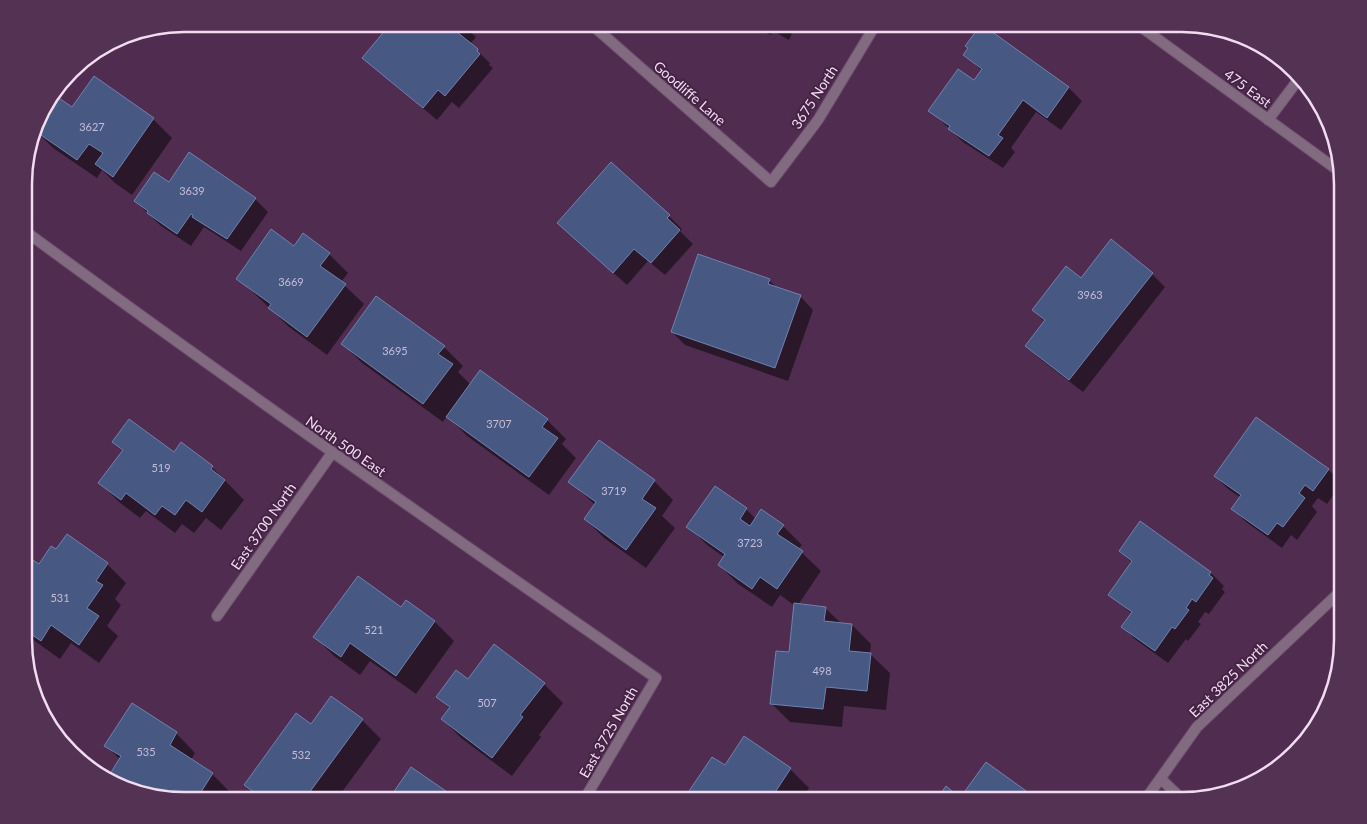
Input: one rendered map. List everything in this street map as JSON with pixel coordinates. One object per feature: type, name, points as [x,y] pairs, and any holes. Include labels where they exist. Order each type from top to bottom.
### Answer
[{"type":"street","name":"Goodliffe Lane","points":[[600,32],[771,182]]},
{"type":"street","name":"3675 North","points":[[771,182],[818,120],[871,32]]},
{"type":"street","name":"475 East","points":[[1148,32],[1333,167]]},
{"type":"street","points":[[1268,120],[1295,83]]},
{"type":"street","name":"North 500 East","points":[[32,236],[159,330],[332,453],[656,678]]},
{"type":"street","name":"East 3700 North","points":[[217,616],[332,453]]},
{"type":"street","name":"East 3825 North","points":[[1152,791],[1197,727],[1334,597]]},
{"type":"street","name":"East 3725 North","points":[[589,792],[656,678]]},
{"type":"street","points":[[1161,779],[1174,791]]},
{"type":"building","points":[[384,32],[457,32],[478,49],[477,51],[480,54],[445,96],[438,90],[423,108],[362,58]]},
{"type":"building","points":[[976,32],[992,32],[1069,87],[1047,118],[1023,100],[998,135],[1003,138],[989,156],[948,129],[950,126],[928,111],[958,69],[974,80],[982,69],[963,55],[968,48],[965,46]]},
{"type":"building","points":[[94,76],[154,118],[113,177],[95,164],[103,153],[89,144],[77,160],[41,135],[44,126],[59,98],[72,107]]},
{"type":"building","points":[[189,152],[256,198],[227,239],[192,217],[193,215],[191,214],[177,234],[147,213],[148,211],[134,201],[154,172],[169,182]]},
{"type":"building","points":[[611,162],[670,215],[667,218],[680,230],[651,263],[634,249],[613,273],[557,223]]},
{"type":"building","points":[[271,229],[294,246],[303,233],[330,253],[320,266],[346,284],[307,337],[268,308],[271,304],[236,279]]},
{"type":"building","points":[[1111,239],[1153,273],[1069,380],[1025,346],[1045,320],[1032,310],[1066,266],[1081,278]]},
{"type":"building","points":[[698,254],[770,279],[768,284],[801,295],[775,368],[671,332]]},
{"type":"building","points":[[376,296],[445,346],[438,354],[453,364],[423,404],[341,344]]},
{"type":"building","points":[[480,370],[548,419],[542,427],[558,438],[529,477],[446,417]]},
{"type":"building","points":[[1256,417],[1329,469],[1313,491],[1305,485],[1299,493],[1305,498],[1283,527],[1277,523],[1268,535],[1231,509],[1241,495],[1214,476]]},
{"type":"building","points":[[129,419],[174,452],[181,442],[213,466],[211,469],[225,480],[202,512],[186,500],[175,515],[162,506],[155,515],[126,493],[121,500],[98,483],[123,450],[112,442]]},
{"type":"building","points":[[599,440],[655,480],[642,499],[656,508],[626,550],[584,519],[596,502],[568,482]]},
{"type":"building","points":[[715,486],[747,508],[740,519],[750,526],[761,509],[784,525],[777,534],[803,551],[777,589],[760,577],[752,589],[718,565],[725,554],[686,527]]},
{"type":"building","points":[[1140,521],[1211,572],[1209,575],[1213,578],[1196,602],[1192,599],[1186,608],[1189,610],[1175,629],[1172,627],[1155,651],[1121,627],[1132,612],[1108,595],[1132,561],[1119,551]]},
{"type":"building","points":[[67,534],[108,563],[96,581],[103,585],[87,608],[99,616],[79,645],[51,625],[41,641],[32,635],[32,560],[39,564],[51,546],[56,549]]},
{"type":"building","points":[[358,576],[401,607],[406,600],[435,621],[396,676],[350,643],[341,657],[313,637]]},
{"type":"building","points":[[794,603],[826,607],[824,621],[852,624],[849,651],[871,653],[867,691],[826,687],[823,709],[770,704],[776,651],[789,652]]},
{"type":"building","points":[[494,644],[545,683],[520,715],[523,717],[492,758],[441,719],[450,707],[436,697],[456,670],[468,679]]},
{"type":"building","points":[[331,696],[363,719],[310,792],[254,792],[244,785],[296,713],[311,724]]},
{"type":"building","points":[[132,703],[177,732],[170,745],[213,773],[201,792],[164,790],[145,786],[111,772],[121,756],[104,746]]},
{"type":"building","points":[[744,736],[791,768],[776,791],[689,791],[712,757],[725,765]]},
{"type":"building","points":[[986,762],[1026,791],[965,791]]},
{"type":"building","points":[[411,767],[447,792],[394,792]]},
{"type":"building","points":[[946,786],[952,791],[942,791]]}]
